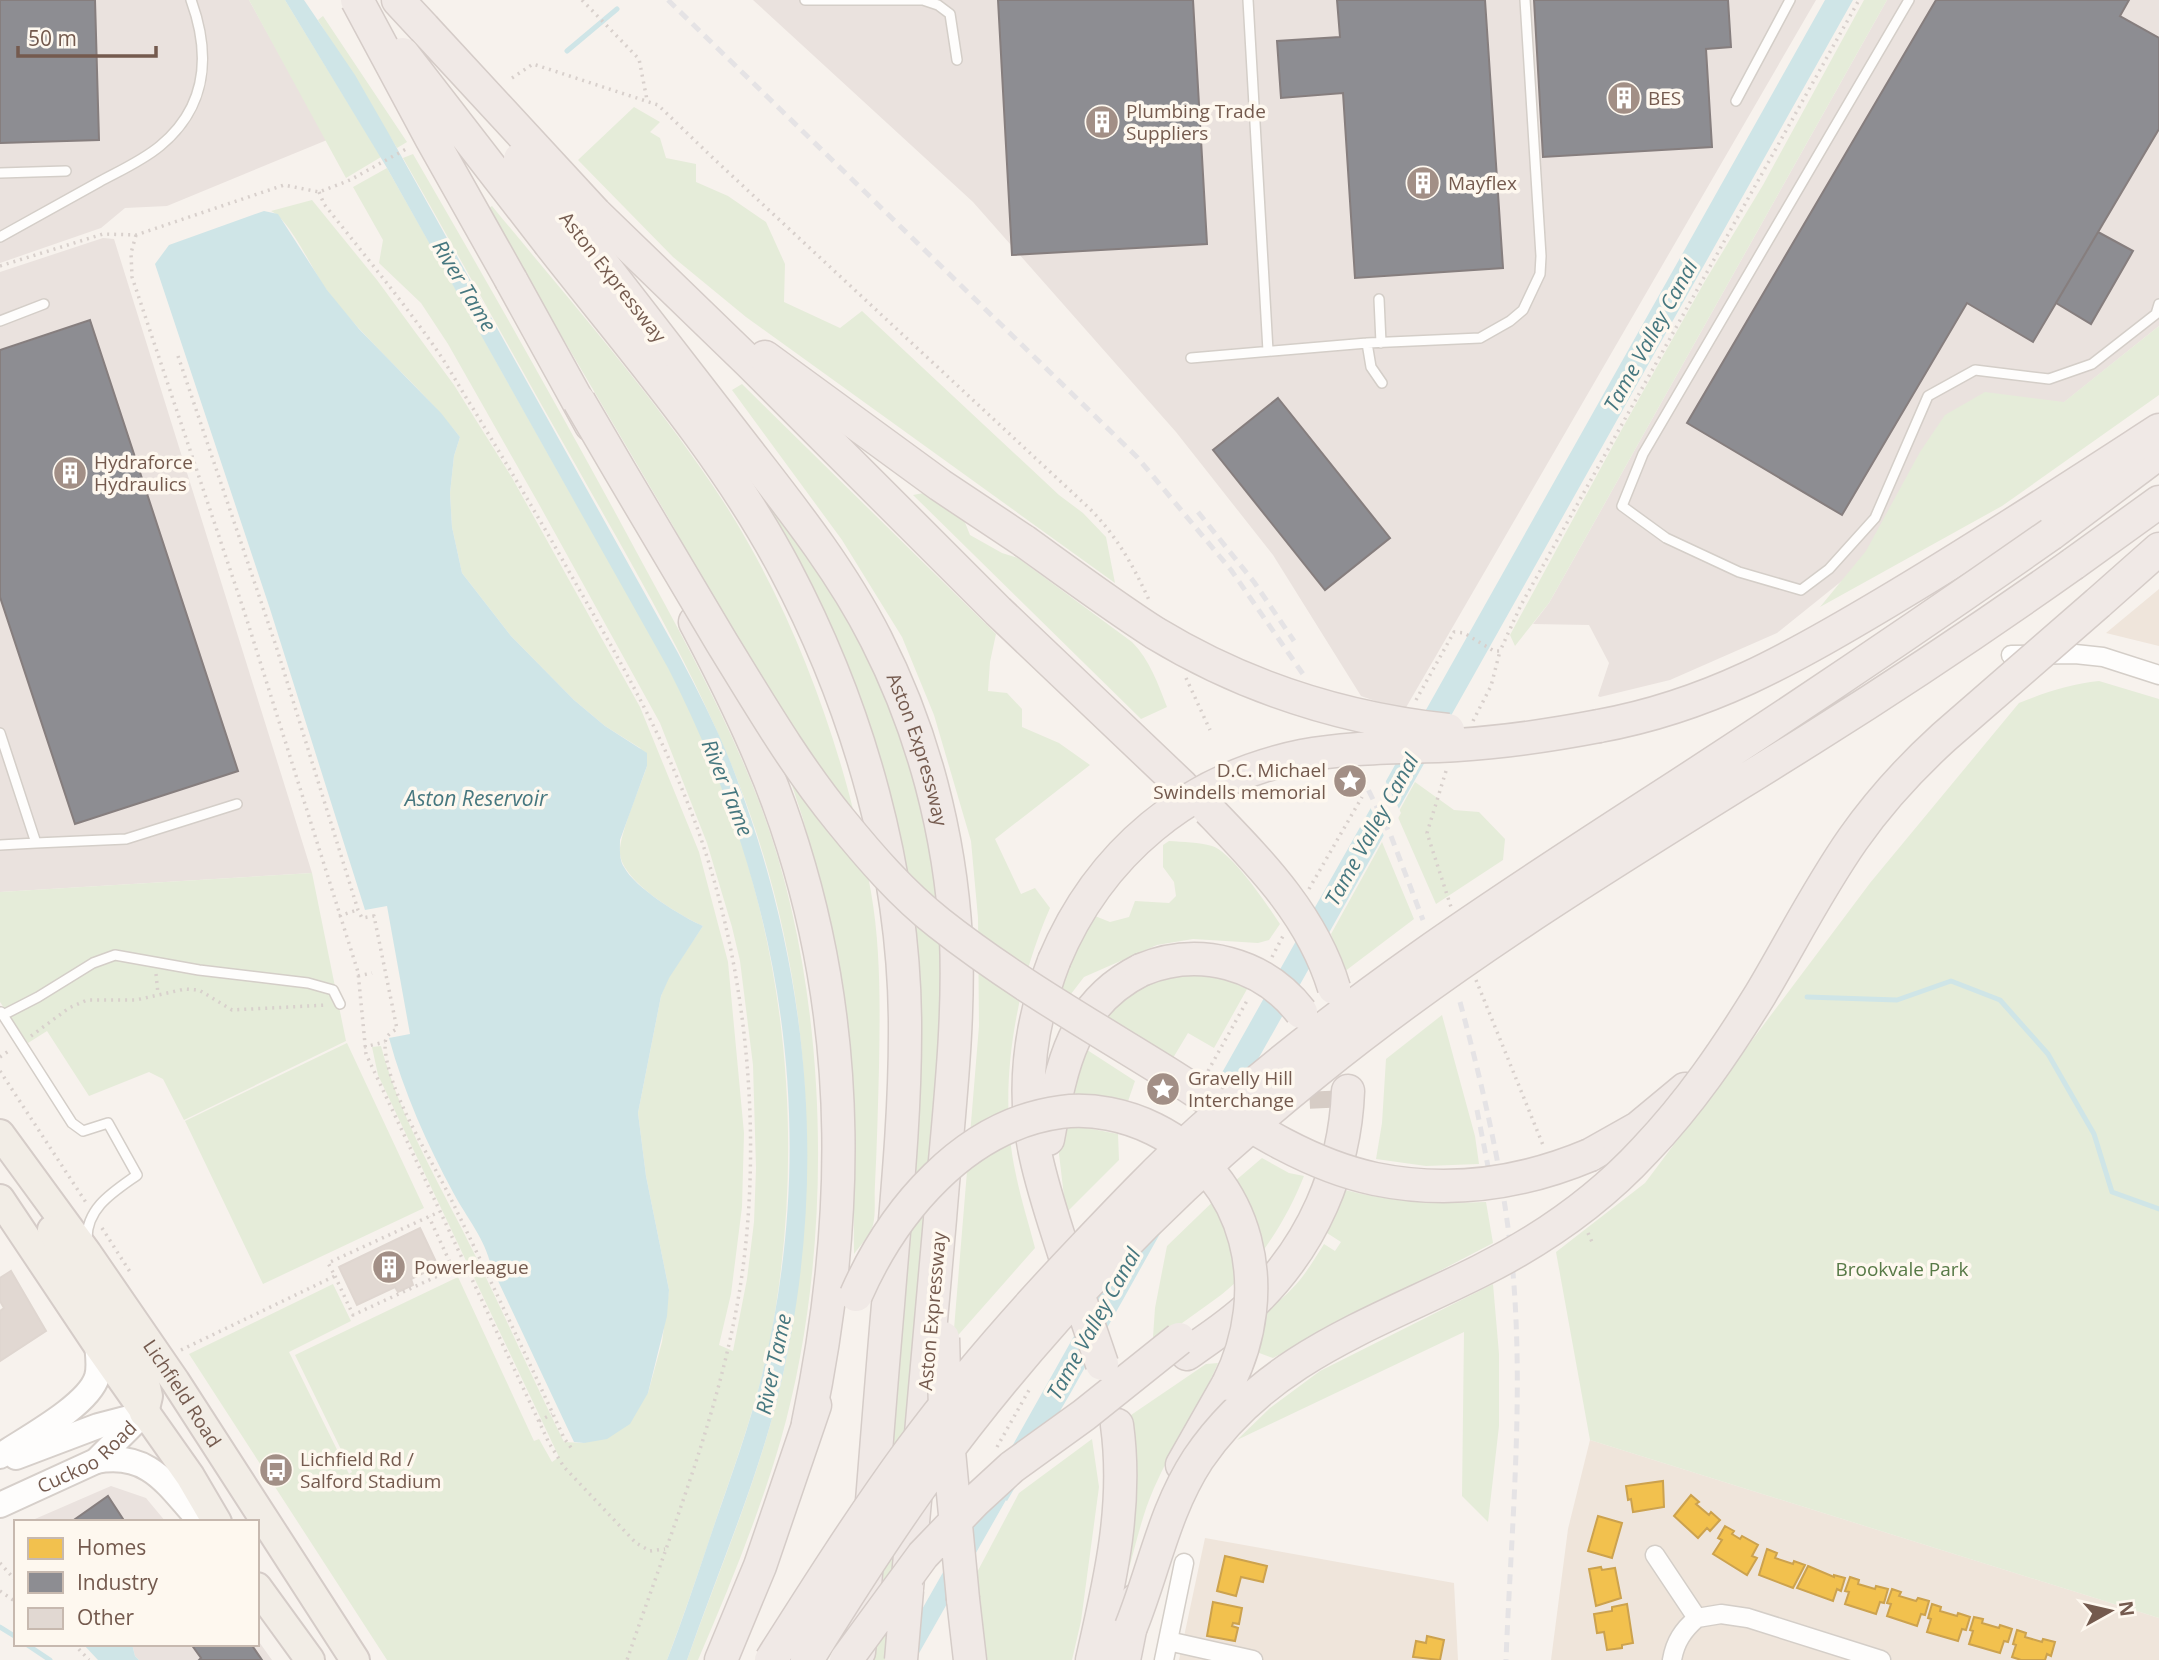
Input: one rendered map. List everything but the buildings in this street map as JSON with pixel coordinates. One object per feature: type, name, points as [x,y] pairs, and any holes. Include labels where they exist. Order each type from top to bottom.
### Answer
[{"type":"highway","name":"Aston Expressway","points":[[359,0],[573,228],[807,529],[859,607],[902,694],[918,738],[936,800],[948,859],[954,916],[955,996],[942,1193],[901,1660]]},
{"type":"highway","points":[[359,0],[430,138],[579,401],[776,731],[839,819],[885,872],[937,922],[984,957],[1275,1140],[1326,1164],[1389,1182],[1454,1186],[1516,1180],[1568,1164],[1622,1138],[1676,1098],[1724,1051]]},
{"type":"highway","points":[[398,0],[424,28],[573,228],[674,289],[940,485],[1125,613],[1179,646],[1224,670],[1296,698],[1370,718],[1446,729],[1522,732],[1599,726]]},
{"type":"highway","name":"Aston Expressway","points":[[573,228],[774,550],[827,658],[853,726],[880,823],[899,933],[905,1030],[900,1166],[858,1660]]},
{"type":"highway","points":[[674,289],[989,602],[1182,786]]},
{"type":"highway","points":[[579,401],[727,685],[770,780],[793,848],[816,934],[833,1037],[840,1177],[826,1335],[808,1423]]},
{"type":"highway","points":[[771,1660],[834,1560],[911,1450],[981,1360],[1127,1202],[1201,1130],[1296,1050],[1444,939],[1792,711],[2043,522],[2159,430]]},
{"type":"highway","points":[[1104,1372],[1041,1179],[1029,1113],[1029,1069],[1035,1024],[1054,961],[1078,911],[1121,855],[1172,811],[1203,791],[1233,777],[1285,760],[1331,752],[1495,741],[1599,726],[1673,709],[1744,682],[1803,652],[1913,587],[2043,522],[2159,453]]},
{"type":"highway","points":[[807,1660],[859,1576],[922,1486],[1003,1381],[1069,1304],[1146,1224],[1230,1145],[1317,1071],[1468,958],[1673,824],[1920,669],[2159,502]]},
{"type":"highway","points":[[1131,1627],[1144,1594],[1161,1534],[1178,1495],[1206,1449],[1245,1404],[1271,1380],[1297,1363],[1353,1332],[1499,1261],[1585,1205],[1624,1171],[1668,1125],[1724,1051],[1833,869],[1896,785],[1944,737],[2159,549]]},
{"type":"highway","points":[[1209,810],[1259,862],[1294,907],[1316,944],[1334,988]]},
{"type":"highway","points":[[1041,1179],[1058,1083],[1072,1039],[1100,999],[1119,983],[1141,970],[1165,962],[1189,959],[1229,963],[1266,979],[1285,994],[1301,1012]]},
{"type":"highway","points":[[846,1660],[923,1555],[957,1519],[1012,1468],[1183,1346],[1226,1302],[1281,1237],[1308,1184],[1336,1110]]},
{"type":"highway","points":[[721,1660],[761,1566],[808,1423],[856,1295],[879,1248],[922,1192],[966,1152],[1014,1125],[1071,1112],[1101,1113],[1130,1119],[1174,1140],[1190,1152],[1211,1173],[1228,1197],[1237,1215],[1250,1259],[1251,1310],[1247,1336],[1234,1373],[1188,1452],[1163,1507],[1141,1573],[1124,1660]]},
{"type":"highway","points":[[942,1193],[945,1409],[970,1660]]},
{"type":"highway","points":[[1092,1660],[1112,1570],[1120,1518],[1122,1467],[1117,1425]]},
{"type":"main road","name":"Lichfield Road","points":[[2,1137],[87,1253],[231,1465],[355,1660]]},
{"type":"main road","points":[[2,1137],[73,1268],[143,1374],[148,1396],[145,1413],[173,1423],[231,1465]]},
{"type":"main road","name":"Lichfield Road","points":[[0,1199],[190,1476],[216,1520]]},
{"type":"main road","points":[[0,1455],[74,1407],[92,1387],[98,1370],[97,1344]]},
{"type":"main road","name":"Cuckoo Road","points":[[0,1505],[96,1461],[145,1413]]},
{"type":"main road","name":"Cuckoo Road","points":[[0,1463],[98,1426],[145,1413]]},
{"type":"main road","points":[[96,1461],[118,1459],[139,1462],[159,1478],[199,1520]]},
{"type":"main road","points":[[259,1590],[310,1660]]},
{"type":"street","points":[[2011,655],[2075,653],[2103,657],[2159,675]]},
{"type":"street","points":[[1655,1555],[1696,1618]]},
{"type":"street","points":[[1164,1660],[1184,1563]]},
{"type":"street","points":[[1672,1660],[1674,1646],[1685,1628],[1696,1618],[1721,1614],[1748,1618],[1881,1660]]},
{"type":"street","points":[[1168,1641],[1253,1660]]},
{"type":"lane","points":[[0,237],[159,147],[186,120],[199,90],[204,56],[198,19],[191,0]]},
{"type":"lane","points":[[805,0],[923,0],[938,5],[950,15],[957,60]]},
{"type":"lane","points":[[1248,0],[1268,351]]},
{"type":"lane","points":[[1191,358],[1367,343],[1480,338],[1510,321],[1523,310],[1540,274],[1541,256],[1525,0]]},
{"type":"lane","points":[[1736,101],[1790,0]]},
{"type":"lane","points":[[1909,0],[1643,454],[1622,506],[1666,538],[1739,572],[1801,590],[1829,569],[1875,518],[1928,396],[1975,370],[2049,379],[2092,364],[2156,314],[2159,304]]},
{"type":"lane","points":[[0,173],[66,171]]},
{"type":"lane","points":[[1379,299],[1381,343]]},
{"type":"lane","points":[[0,321],[44,304]]},
{"type":"lane","points":[[1367,343],[1371,367],[1382,383]]},
{"type":"lane","points":[[0,733],[36,843]]},
{"type":"lane","points":[[0,845],[126,839],[237,804]]},
{"type":"lane","points":[[87,1253],[87,1227],[96,1210],[106,1197],[137,1175],[108,1123],[83,1130],[72,1123],[1,1013],[38,998],[93,962],[115,956],[199,970],[308,983],[333,990],[340,1004]]},
{"type":"path","points":[[582,0],[639,59],[647,101]]},
{"type":"path","points":[[1415,701],[1454,632],[1464,633],[1500,652],[1521,605],[1859,0]]},
{"type":"path","points":[[512,78],[533,64],[658,105],[1108,527],[1131,561],[1152,606]]},
{"type":"path","points":[[0,266],[103,234],[136,235],[284,186],[319,192],[350,180],[413,145]]},
{"type":"path","points":[[319,192],[324,204],[437,350],[518,479],[658,732],[700,835],[734,970],[747,1072],[750,1146],[748,1211],[736,1310],[720,1383],[627,1660]]},
{"type":"path","points":[[136,235],[131,253],[132,277],[229,567],[358,976],[364,1047],[539,1421],[564,1467],[636,1543],[650,1551],[665,1549]]},
{"type":"path","points":[[178,356],[275,646],[358,909],[362,918],[374,916],[397,1029],[388,1034],[385,1042],[391,1073],[404,1106],[572,1450]]},
{"type":"path","points":[[1184,674],[1210,730]]},
{"type":"path","points":[[1305,897],[1362,797]]},
{"type":"path","points":[[339,916],[358,909]]},
{"type":"path","points":[[1267,965],[1284,934]]},
{"type":"path","points":[[358,976],[372,973]]},
{"type":"path","points":[[0,1057],[69,1008],[87,1000],[136,1000],[185,989],[199,990],[232,1010],[361,1003]]},
{"type":"path","points":[[364,1047],[385,1042]]},
{"type":"path","points":[[429,1217],[453,1269],[353,1315],[328,1263],[429,1217],[440,1212]]},
{"type":"path","points":[[160,1360],[335,1276]]},
{"type":"path","points":[[539,1421],[553,1414]]},
{"type":"path","points":[[0,1563],[14,1579]]},
{"type":"path","points":[[76,1646],[89,1660]]},
{"type":"shaded area","points":[[0,0],[249,0],[327,140],[167,206],[125,208],[101,228],[0,263]]},
{"type":"shaded area","points":[[753,0],[1816,0],[1404,711],[1361,696],[1273,555],[1176,432],[973,202]]},
{"type":"shaded area","points":[[1887,0],[2159,0],[2159,326],[1777,633],[1670,680],[1600,697],[1598,696],[1609,663],[1589,625],[1533,624],[1549,603]]},
{"type":"shaded area","points":[[103,238],[114,239],[312,873],[0,892],[0,272]]},
{"type":"shaded area","points":[[2159,589],[2159,646],[2106,633]]},
{"type":"shaded area","points":[[1590,1440],[2159,1618],[2159,1660],[1551,1660],[1568,1529]]},
{"type":"shaded area","points":[[111,1486],[146,1498],[164,1520],[33,1520]]},
{"type":"shaded area","points":[[1205,1538],[1454,1583],[1458,1660],[1179,1660]]},
{"type":"shaded area","points":[[259,1642],[272,1660],[139,1660],[132,1646],[259,1646]]},
{"type":"green space","points":[[249,0],[285,0],[381,157],[346,178]]},
{"type":"green space","points":[[1864,0],[1887,0],[1549,603],[1515,646],[1510,635],[1622,429],[1705,281],[1763,185]]},
{"type":"green space","points":[[323,16],[407,142],[397,148],[318,20]]},
{"type":"green space","points":[[634,107],[660,122],[650,132],[660,138],[666,158],[696,164],[696,182],[728,196],[766,222],[785,264],[784,302],[840,328],[862,311],[1106,537],[1115,583],[746,317],[673,257],[578,160]]},
{"type":"green space","points":[[413,154],[581,451],[716,704],[758,799],[782,873],[800,951],[812,1033],[818,1117],[817,1201],[811,1284],[799,1364],[781,1439],[743,1551],[698,1660],[687,1660],[758,1464],[781,1385],[789,1344],[805,1201],[806,1129],[794,987],[780,917],[761,847],[737,779],[702,698],[640,579],[403,158]]},
{"type":"green space","points":[[387,168],[678,686],[709,754],[734,820],[770,956],[781,1025],[787,1095],[788,1165],[776,1306],[760,1383],[745,1434],[667,1660],[387,1660],[189,1354],[333,1284],[351,1321],[289,1352],[349,1474],[352,1472],[295,1355],[458,1277],[534,1441],[539,1439],[552,1462],[559,1457],[378,1075],[372,1047],[381,1046],[389,1074],[411,1128],[564,1442],[584,1443],[648,1393],[662,1342],[669,1290],[646,1176],[638,1113],[661,996],[668,978],[703,926],[654,896],[631,876],[623,865],[620,846],[647,766],[640,748],[605,726],[574,700],[511,636],[462,573],[452,527],[450,493],[454,456],[460,437],[342,309],[320,281],[286,225],[271,211],[312,200],[377,280],[454,385],[511,476],[640,707],[699,852],[728,962],[744,1133],[742,1207],[731,1294],[719,1345],[733,1351],[747,1279],[754,1222],[756,1168],[753,1065],[740,961],[707,843],[660,723],[540,506],[448,344],[421,303],[379,263],[383,240],[353,187]]},
{"type":"green space","points":[[492,206],[641,387],[697,462],[750,545],[796,640],[816,689],[861,841],[871,892],[878,957],[880,1001],[874,1215],[870,1233],[854,1254],[853,1112],[850,1046],[842,979],[823,892],[803,819],[759,685],[672,524],[487,209]]},
{"type":"green space","points":[[2159,326],[2159,395],[2002,506],[1820,607],[1866,551],[1920,452],[1945,415],[1985,392],[2064,402]]},
{"type":"green space","points":[[742,384],[996,634],[988,691],[1007,693],[1022,709],[1022,727],[1059,743],[1090,765],[995,839],[1021,894],[1035,888],[1050,908],[1027,971],[1009,1074],[1011,1142],[1018,1184],[1035,1248],[953,1341],[979,1026],[978,918],[971,841],[934,715],[902,637],[842,540],[732,390]]},
{"type":"green space","points":[[721,435],[840,601],[870,654],[920,788],[942,908],[941,1063],[887,1660],[872,1660],[893,1420],[892,823]]},
{"type":"green space","points":[[929,492],[964,520],[970,535],[1002,553],[1018,558],[1132,642],[1149,664],[1167,707],[1141,719],[913,495]]},
{"type":"green space","name":"Brookvale Park","points":[[2099,681],[2159,699],[2159,1618],[1590,1440],[1556,1252],[1645,1183],[1870,883],[2019,703],[2059,689]]},
{"type":"green space","points":[[1415,782],[1454,810],[1479,812],[1505,839],[1503,860],[1436,904],[1397,815]]},
{"type":"green space","points":[[1169,841],[1212,846],[1229,858],[1249,880],[1280,924],[1269,940],[1258,943],[1193,939],[1157,945],[1084,977],[1071,994],[1059,986],[1086,927],[1095,916],[1110,922],[1129,917],[1135,901],[1169,903],[1176,896],[1174,882],[1163,867],[1163,845]]},
{"type":"green space","points":[[1382,842],[1414,919],[1344,972],[1331,934]]},
{"type":"green space","points":[[312,873],[346,1041],[184,1120],[163,1079],[149,1072],[89,1096],[47,1031],[28,1043],[0,1002],[0,892]]},
{"type":"green space","points":[[1178,970],[1251,982],[1214,1048],[1188,1033],[1173,1058],[1100,1013],[1115,996]]},
{"type":"green space","points":[[1442,1015],[1475,1136],[1479,1164],[1426,1166],[1376,1159],[1382,1123],[1386,1059]]},
{"type":"green space","points":[[347,1043],[424,1208],[263,1284],[185,1121]]},
{"type":"green space","points":[[1078,1044],[1135,1081],[1125,1110],[1065,1100]]},
{"type":"green space","points":[[1082,1127],[1118,1134],[1119,1160],[1066,1213],[1059,1154],[1060,1128]]},
{"type":"green space","points":[[1262,1158],[1289,1173],[1304,1176],[1280,1225],[1259,1256],[1221,1295],[1160,1339],[1153,1337],[1155,1308],[1167,1246]]},
{"type":"green space","points":[[1345,1190],[1415,1201],[1486,1202],[1493,1243],[1273,1358],[1254,1351],[1262,1314],[1298,1283],[1324,1244],[1335,1251],[1341,1242],[1327,1233]]},
{"type":"green space","points":[[1493,1284],[1499,1354],[1499,1426],[1488,1522],[1462,1496],[1464,1332],[1237,1440],[1270,1408],[1320,1371]]},
{"type":"green space","points":[[1218,1363],[1154,1488],[1143,1516],[1130,1565],[1126,1565],[1134,1521],[1131,1415],[1206,1364]]},
{"type":"green space","points":[[1092,1439],[1099,1487],[1081,1621],[1072,1660],[983,1660],[974,1578],[1019,1493]]},
{"type":"water","name":"River Tame","points":[[285,0],[304,0],[355,75],[678,653],[718,732],[738,782],[763,858],[783,934],[797,1011],[805,1088],[807,1166],[803,1244],[793,1322],[768,1433],[687,1660],[667,1660],[751,1415],[779,1287],[788,1195],[789,1105],[780,1015],[764,927],[740,839],[708,753],[668,668],[387,168]]},
{"type":"water","points":[[1825,0],[1853,0],[1070,1394],[1007,1501],[988,1489]]},
{"type":"water","name":"Aston Reservoir","points":[[264,211],[278,214],[327,290],[359,329],[441,413],[460,437],[454,456],[450,493],[452,527],[462,573],[511,636],[574,700],[605,726],[647,753],[647,766],[620,840],[621,861],[629,875],[648,892],[671,909],[703,926],[669,978],[661,996],[638,1113],[646,1176],[669,1290],[667,1316],[648,1393],[630,1424],[607,1439],[574,1442],[491,1266],[485,1247],[444,1175],[409,1098],[389,1038],[410,1034],[387,906],[365,910],[270,609],[155,264],[169,245]]},
{"type":"water","points":[[85,1646],[132,1646],[139,1660],[98,1660]]},
{"type":"pier","points":[[1384,778],[1401,813],[1386,840],[1369,805]]},
{"type":"waterway","points":[[567,51],[617,9]]},
{"type":"waterway","points":[[1807,997],[1897,1000],[1951,981],[2000,1000],[2048,1054],[2094,1134],[2112,1192],[2159,1209]]},
{"type":"waterway","name":"Tame Valley Canal","points":[[907,1655],[1003,1486]]},
{"type":"waterway","points":[[0,1627],[14,1636]]},
{"type":"waterway","points":[[29,1646],[50,1660]]},
{"type":"tunnel","points":[[1318,1044],[1324,1063],[1326,1108]]},
{"type":"railway","points":[[668,0],[1137,457],[1231,570],[1305,677]]},
{"type":"railway","points":[[1198,512],[1254,582],[1294,641]]},
{"type":"railway","points":[[1361,775],[1391,836],[1423,920]]},
{"type":"railway","points":[[1460,1002],[1492,1136],[1505,1204],[1513,1273],[1517,1418],[1506,1660]]},
{"type":"railway","points":[[1477,1110],[1491,1182]]},
{"type":"place","name":"BES","points":[[1624,98]]},
{"type":"place","name":"Plumbing Trade Suppliers","points":[[1102,122]]},
{"type":"place","name":"Mayflex","points":[[1423,183]]},
{"type":"place","name":"Hydraforce Hydraulics","points":[[70,473]]},
{"type":"place","name":"D.C. Michael Swindells memorial","points":[[1350,781]]},
{"type":"place","name":"Gravelly Hill Interchange","points":[[1163,1089]]},
{"type":"place","name":"Powerleague","points":[[389,1267]]},
{"type":"place","name":"Lichfield Rd / Salford Stadium","points":[[276,1470]]}]
